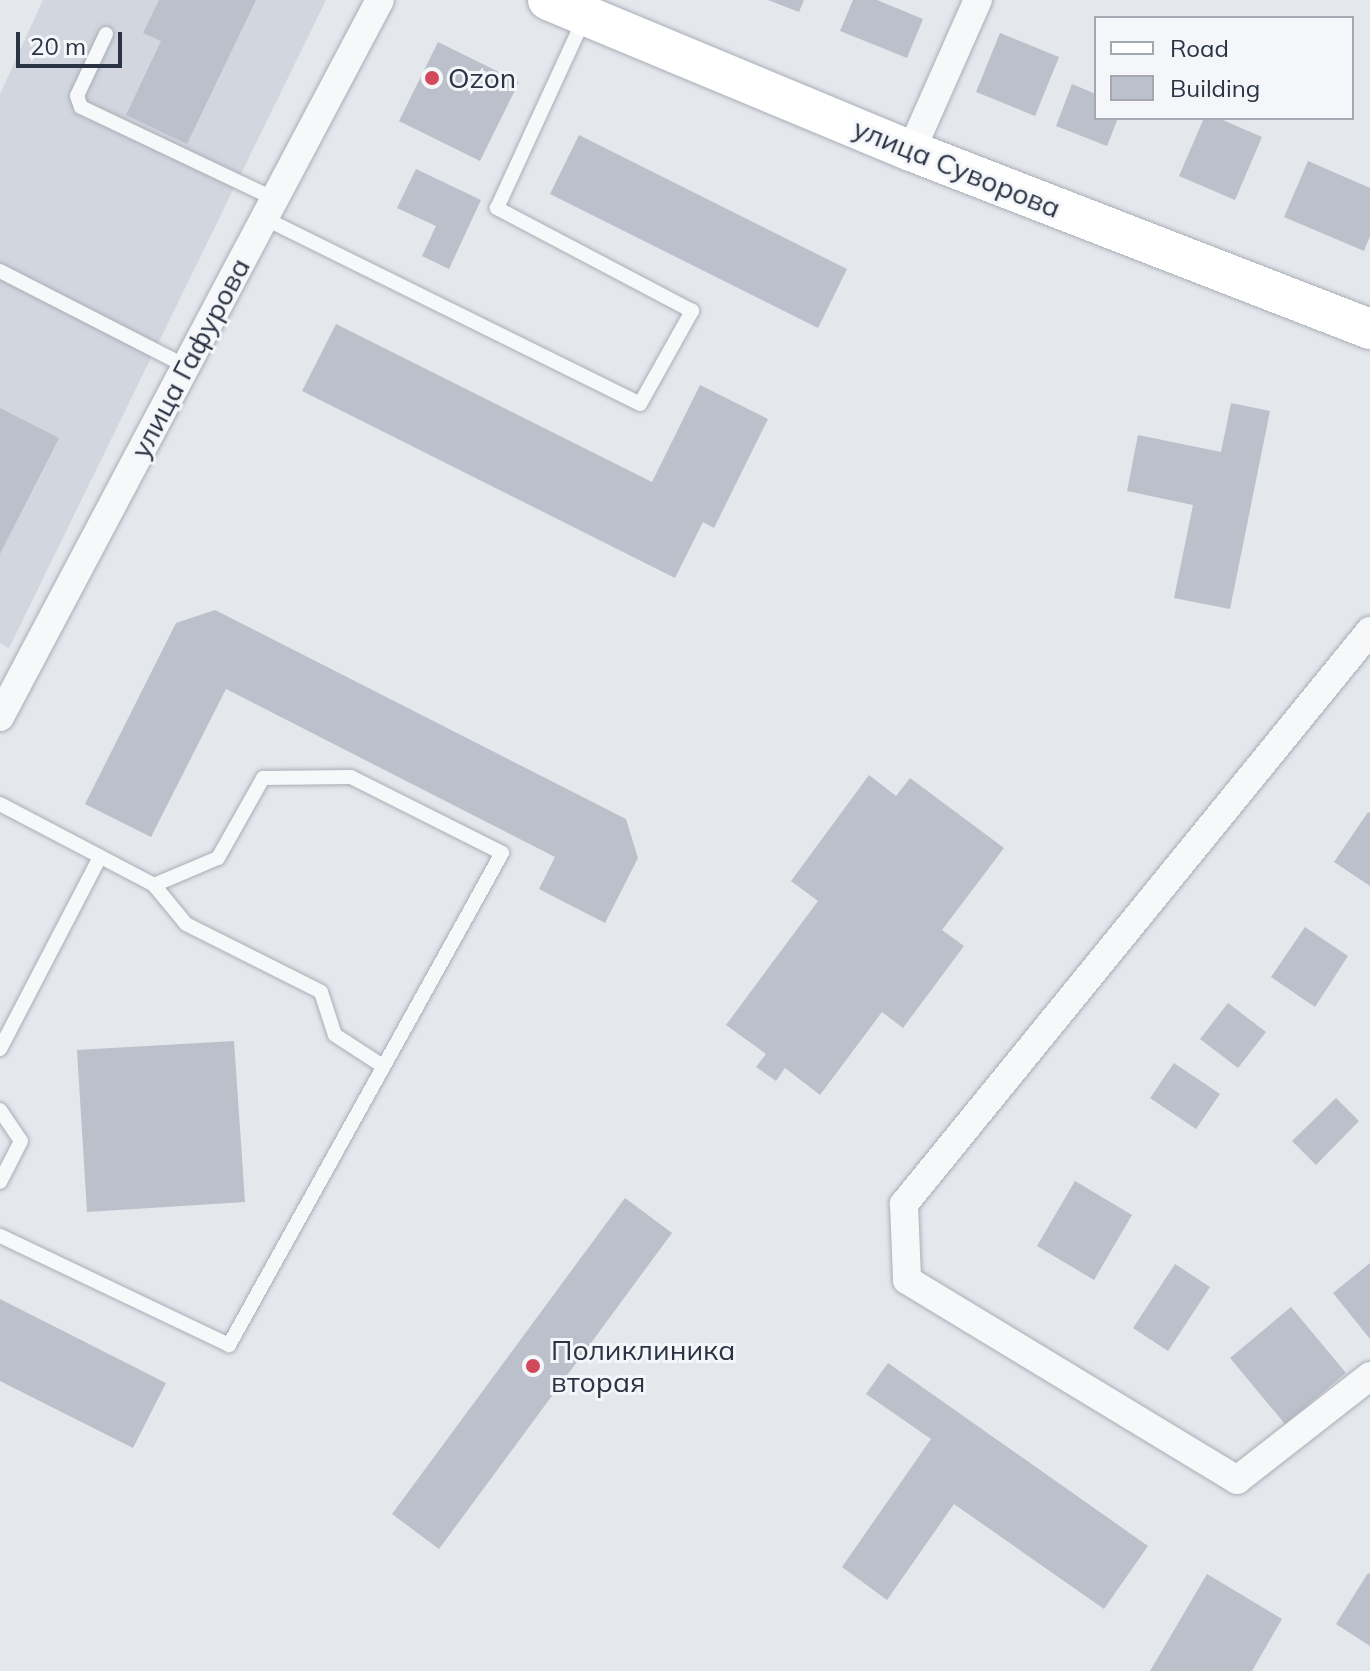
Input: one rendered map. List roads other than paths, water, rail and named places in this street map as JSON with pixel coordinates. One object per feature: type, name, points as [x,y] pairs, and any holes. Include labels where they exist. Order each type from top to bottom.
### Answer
[{"type":"street","name":"улица Гафурова","points":[[0,717],[10,673],[186,366],[380,0]]},
{"type":"street","name":"улица Суворова","points":[[548,0],[911,151],[1370,329]]},
{"type":"street","points":[[911,151],[978,0]]},
{"type":"street","points":[[1370,631],[904,1204],[907,1280],[1237,1480],[1370,1376]]},
{"type":"lane","points":[[106,34],[77,96],[81,107],[640,404],[692,311],[497,208],[586,16]]},
{"type":"lane","points":[[0,271],[186,366]]},
{"type":"lane","points":[[0,1236],[229,1345],[502,853],[351,777],[263,778],[218,858],[154,885]]},
{"type":"lane","points":[[0,804],[154,885],[186,924],[321,992],[335,1035],[383,1066]]},
{"type":"lane","points":[[0,1049],[100,857]]},
{"type":"lane","points":[[0,1110],[21,1141],[0,1182]]},
{"type":"place","name":"Ozon","points":[[432,78]]},
{"type":"place","name":"Поликлиника вторая","points":[[533,1366]]}]
